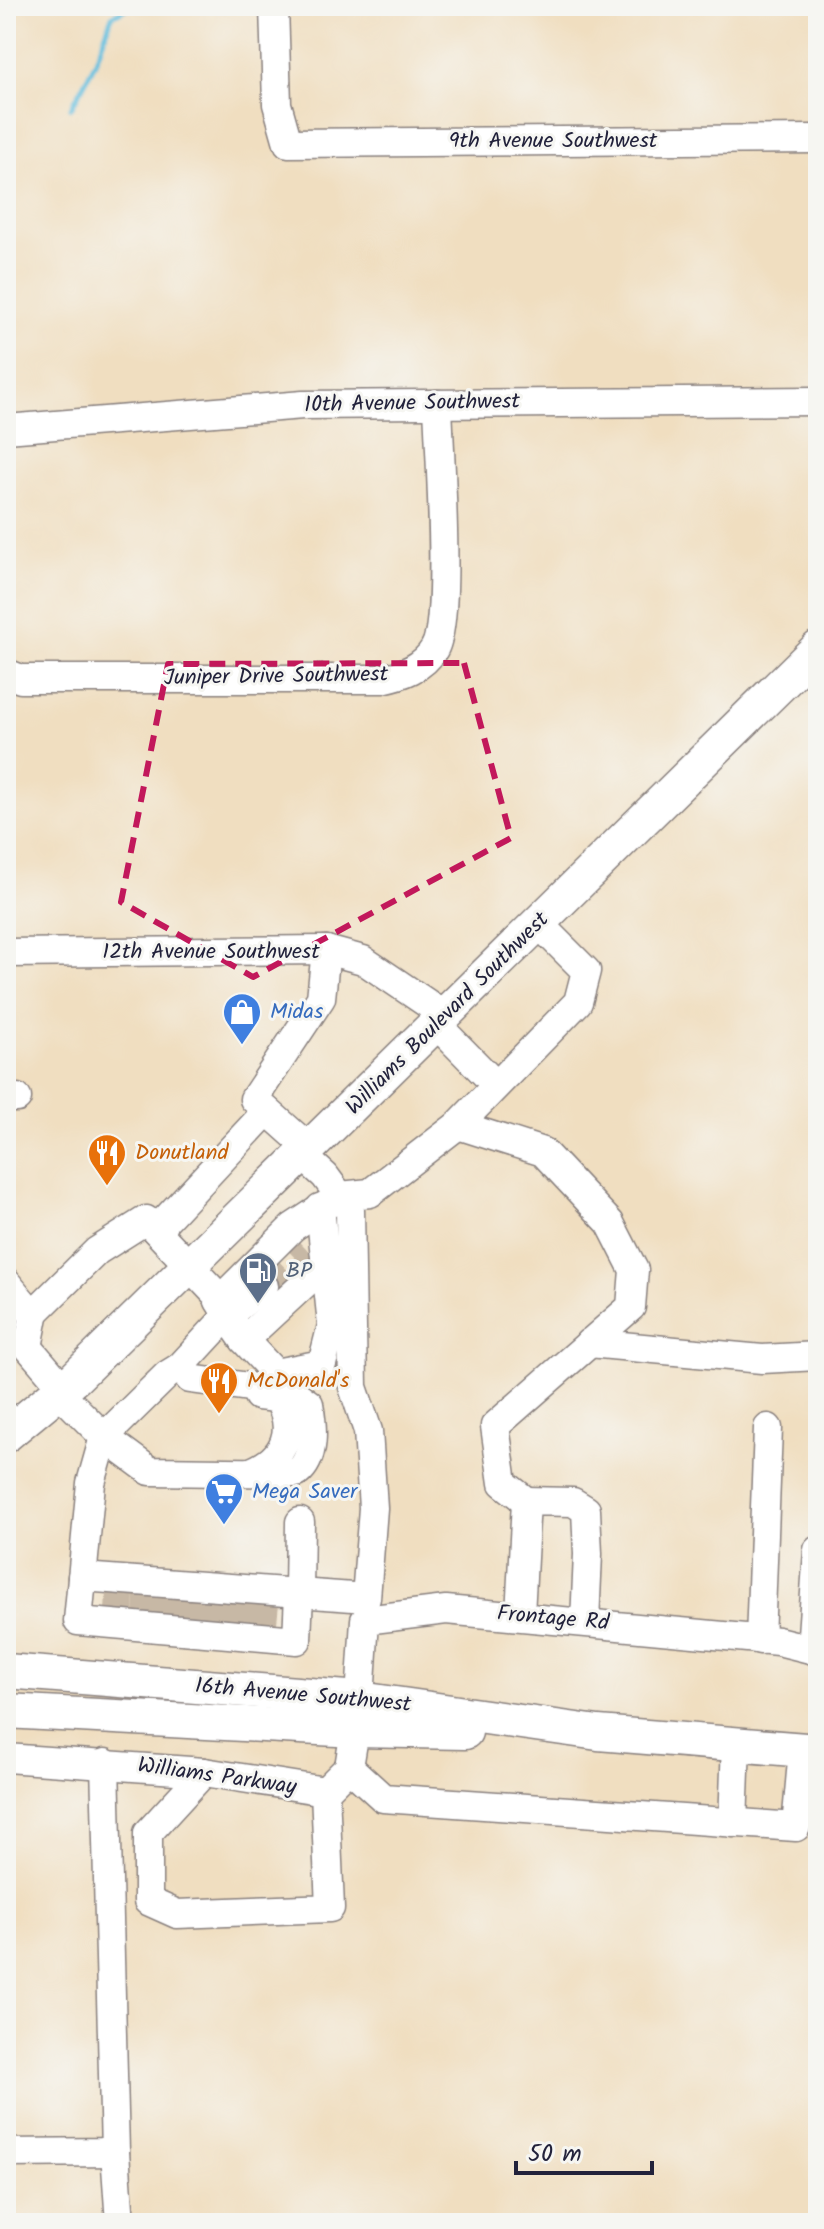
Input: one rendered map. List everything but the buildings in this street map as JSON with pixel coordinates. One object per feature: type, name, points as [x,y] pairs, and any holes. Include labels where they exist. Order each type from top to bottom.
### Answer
[{"type":"main road","name":"Williams Boulevard Southwest","points":[[6,1456],[65,1388],[442,1021],[818,648]]},
{"type":"main road","name":"Williams Boulevard Southwest","points":[[6,1435],[65,1388]]},
{"type":"main road","name":"16th Avenue Southwest","points":[[6,1671],[358,1715],[810,1750]]},
{"type":"main road","name":"16th Avenue Southwest","points":[[6,1711],[358,1715]]},
{"type":"street","name":"9th Avenue Southwest","points":[[274,6],[277,104],[288,143],[818,139]]},
{"type":"street","name":"10th Avenue Southwest","points":[[6,429],[303,405],[818,401]]},
{"type":"street","name":"Juniper Drive Southwest","points":[[6,673],[21,679],[382,679],[412,670],[436,647],[443,611],[438,404]]},
{"type":"street","points":[[244,1340],[322,1229],[458,1125],[578,1002],[586,971],[539,924]]},
{"type":"street","points":[[192,1608],[78,1621],[91,1483],[104,1437],[167,1375],[185,1373],[294,1393],[309,1404],[310,1457],[297,1473],[263,1467],[150,1471],[104,1437],[65,1388],[17,1348],[33,1314],[97,1251],[146,1220],[191,1265],[244,1340],[275,1373],[322,1364],[332,1325],[322,1229],[306,1153],[254,1099],[321,998],[326,950]]},
{"type":"street","name":"12th Avenue Southwest","points":[[6,953],[326,950],[363,960],[442,1021],[496,1085]]},
{"type":"street","points":[[156,1230],[267,1111]]},
{"type":"street","points":[[458,1125],[543,1152],[610,1223],[634,1270],[631,1307],[495,1426],[503,1483],[526,1501],[573,1502],[586,1510],[585,1622]]},
{"type":"street","points":[[185,1373],[223,1308],[293,1227],[322,1229],[350,1210],[353,1387],[368,1431],[373,1508],[358,1715],[349,1767],[383,1798],[796,1827],[810,1750]]},
{"type":"street","points":[[6,1282],[33,1314]]},
{"type":"street","points":[[223,1308],[264,1286]]},
{"type":"street","points":[[589,1343],[762,1359],[818,1356]]},
{"type":"street","points":[[185,1373],[196,1391],[277,1398],[285,1411],[286,1439],[263,1467]]},
{"type":"street","points":[[760,1640],[768,1428]]},
{"type":"street","points":[[520,1615],[526,1501]]},
{"type":"street","points":[[82,1577],[297,1640],[300,1522]]},
{"type":"street","points":[[814,1650],[818,1550]]},
{"type":"street","name":"Frontage Rd","points":[[192,1608],[299,1593],[365,1609],[520,1615],[760,1640],[814,1650]]},
{"type":"street","points":[[733,1823],[736,1744]]},
{"type":"street","name":"Williams Parkway","points":[[6,1758],[204,1772],[325,1791],[349,1767]]},
{"type":"street","points":[[105,1763],[115,2152],[120,2223]]},
{"type":"street","points":[[204,1772],[148,1833],[148,1901],[177,1914],[330,1908],[325,1791]]},
{"type":"street","points":[[6,2153],[115,2152]]},
{"type":"highlighted area","points":[[464,663],[511,838],[253,977],[121,902],[168,664]]},
{"type":"waterway","points":[[71,108],[95,63],[112,16],[131,6]]},
{"type":"waterway","points":[[163,6],[177,9],[183,6]]},
{"type":"tunnel","points":[[264,1286],[304,1247]]},
{"type":"tunnel","points":[[119,1612],[120,1593]]},
{"type":"tunnel","points":[[147,1614],[148,1595]]},
{"type":"tunnel","points":[[168,1616],[170,1596]]},
{"type":"tunnel","points":[[192,1617],[193,1598]]},
{"type":"tunnel","points":[[216,1619],[217,1599]]},
{"type":"tunnel","points":[[237,1620],[238,1601]]},
{"type":"tunnel","points":[[263,1622],[265,1603]]},
{"type":"place","name":"Midas","points":[[242,1046]]},
{"type":"place","name":"Donutland","points":[[107,1187]]},
{"type":"place","name":"BP","points":[[258,1305]]},
{"type":"place","name":"McDonald's","points":[[219,1415]]},
{"type":"place","name":"Mega Saver","points":[[224,1526]]}]
